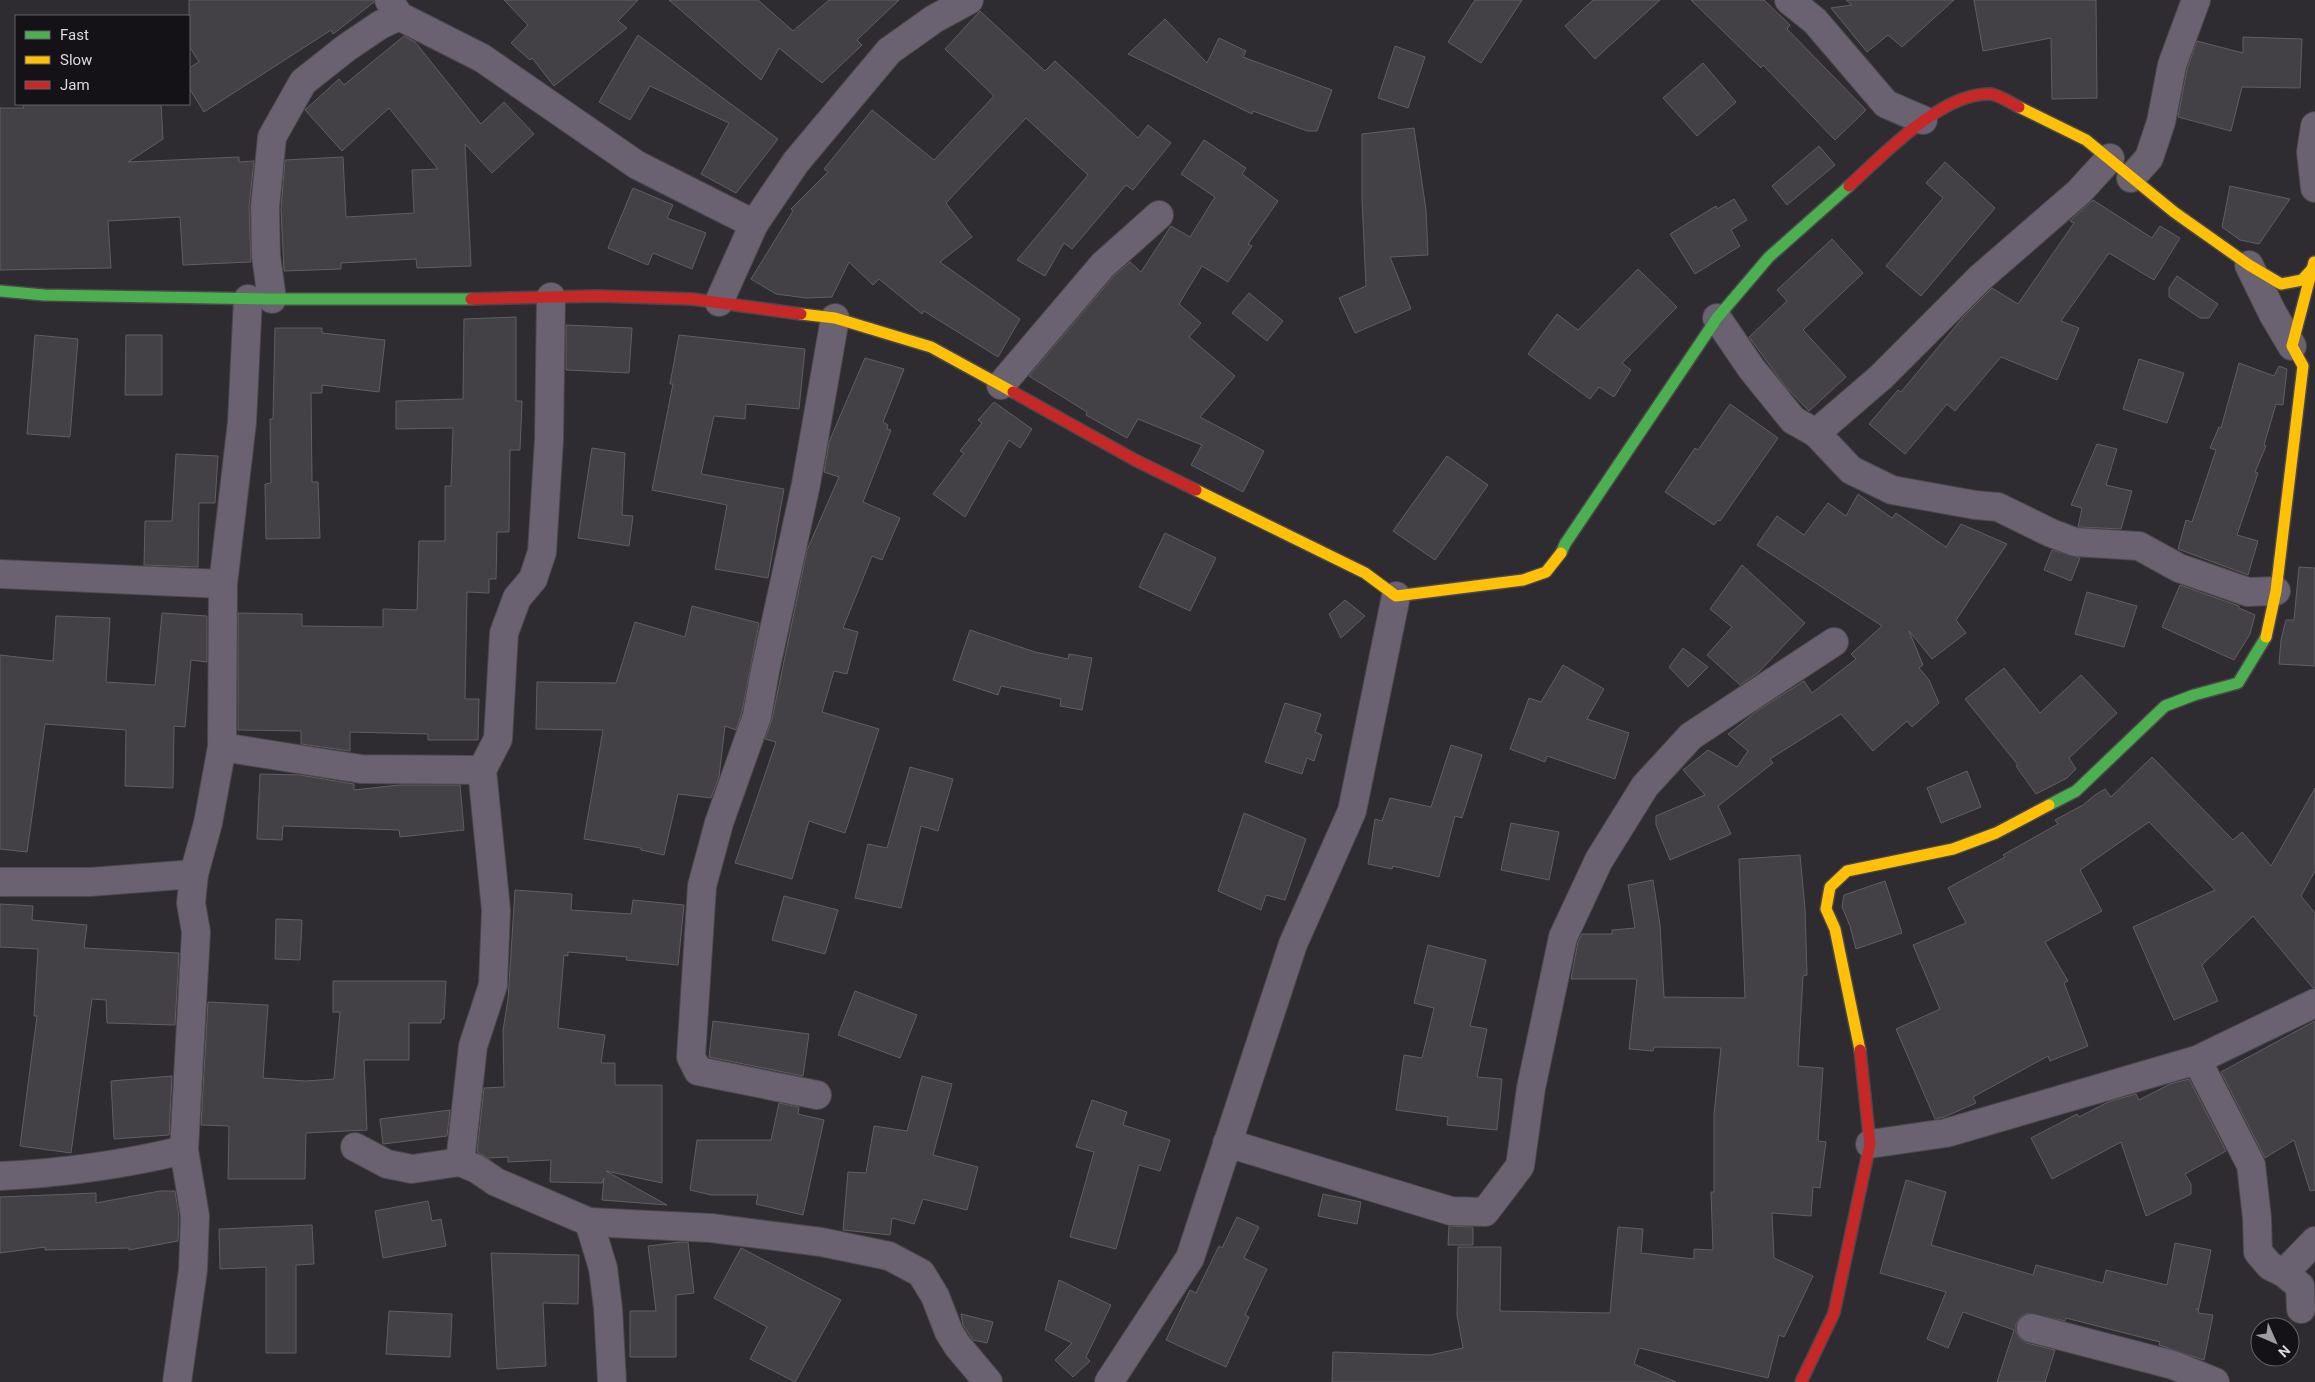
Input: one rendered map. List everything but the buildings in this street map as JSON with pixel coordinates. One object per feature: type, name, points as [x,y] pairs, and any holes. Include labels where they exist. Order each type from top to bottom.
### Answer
[{"type":"street","points":[[719,302],[754,224],[796,162],[889,52],[934,19],[968,0]]},
{"type":"street","points":[[1789,0],[1815,20],[1886,104],[1923,120]]},
{"type":"street","points":[[2131,178],[2149,158],[2161,122],[2172,65],[2196,0]]},
{"type":"street","points":[[177,1382],[193,1270],[195,1216],[184,1150],[196,932],[191,903],[194,874],[208,823],[222,747],[223,584],[242,422],[266,256],[265,207],[272,137],[303,82],[346,48],[380,25],[394,8],[482,58],[637,165],[754,224]]},
{"type":"street","points":[[0,291],[44,295],[260,299],[607,297],[719,302],[835,318],[931,347],[1001,384],[1135,460],[1365,573],[1396,596],[1523,580],[1546,572],[1560,556],[1565,544],[1717,318],[1769,257],[1923,120],[1962,99],[1992,94],[2086,140],[2174,212],[2249,265],[2281,284],[2302,280],[2314,262]]},
{"type":"street","points":[[2315,126],[2311,152],[2315,188]]},
{"type":"street","points":[[1816,433],[1880,377],[1980,278],[2079,192],[2110,158]]},
{"type":"street","points":[[1001,384],[1103,265],[1159,215]]},
{"type":"street","points":[[2292,346],[2314,262]]},
{"type":"street","points":[[1801,1382],[1834,1313],[1870,1144],[1859,1041],[1836,929],[1826,909],[1830,887],[1847,871],[1953,848],[1996,833],[2076,791],[2165,706],[2194,694],[2238,683],[2265,640],[2276,591],[2303,366],[2249,265]]},
{"type":"street","points":[[460,1162],[473,1046],[492,985],[496,910],[482,770],[498,739],[504,633],[518,598],[533,579],[542,552],[549,440],[551,297]]},
{"type":"street","points":[[817,1096],[698,1072],[690,1057],[702,886],[719,823],[757,716],[806,484],[835,318]]},
{"type":"street","points":[[1717,318],[1751,368],[1793,420],[1816,433],[1851,470],[1892,490],[1975,505],[1998,506],[2051,534],[2075,542],[2138,546],[2179,568],[2248,592],[2276,591]]},
{"type":"street","points":[[0,574],[223,584]]},
{"type":"street","points":[[1109,1382],[1190,1258],[1293,944],[1352,811],[1396,596]]},
{"type":"street","points":[[1227,1143],[1451,1211],[1484,1212],[1520,1166],[1531,1088],[1564,937],[1599,860],[1646,786],[1691,736],[1834,642]]},
{"type":"street","points":[[222,747],[361,769],[482,770]]},
{"type":"street","points":[[0,882],[90,882],[194,874]]},
{"type":"street","points":[[1870,1144],[1946,1133],[2196,1060],[2315,1003]]},
{"type":"street","points":[[2196,1060],[2252,1165],[2258,1252],[2270,1266],[2284,1273],[2300,1286],[2301,1309]]},
{"type":"street","points":[[355,1147],[387,1164],[412,1169],[460,1162],[477,1169],[496,1182],[589,1222],[710,1228],[821,1242],[889,1256],[921,1273],[936,1296],[949,1332],[957,1345],[988,1382]]},
{"type":"street","points":[[0,1176],[60,1174],[142,1161],[184,1150]]},
{"type":"street","points":[[589,1222],[602,1268],[606,1292],[612,1382]]},
{"type":"street","points":[[2284,1273],[2315,1242]]},
{"type":"street","points":[[2031,1328],[2173,1365],[2215,1382]]},
{"type":"traffic: fast","points":[[1561,553],[1565,544],[1717,318],[1769,257],[1849,186]]},
{"type":"traffic: fast","points":[[0,291],[44,295],[272,299],[471,299]]},
{"type":"traffic: fast","points":[[2049,805],[2076,791],[2165,706],[2194,695],[2238,683],[2266,637]]},
{"type":"traffic: slow","points":[[2019,107],[2086,140],[2174,212],[2249,265],[2281,284],[2302,280],[2313,268]]},
{"type":"traffic: slow","points":[[2266,637],[2276,591],[2303,366],[2292,346],[2314,262]]},
{"type":"traffic: slow","points":[[801,314],[835,318],[931,347],[1013,392]]},
{"type":"traffic: slow","points":[[1196,490],[1365,573],[1396,596],[1523,580],[1546,572],[1561,553]]},
{"type":"traffic: slow","points":[[1860,1050],[1835,929],[1826,909],[1830,887],[1847,871],[1953,849],[1996,833],[2049,805]]},
{"type":"traffic: jam","points":[[1849,186],[1896,142],[1915,127],[1953,103],[1973,96],[1991,94],[2019,107]]},
{"type":"traffic: jam","points":[[471,299],[597,296],[692,299],[801,314]]},
{"type":"traffic: jam","points":[[1013,392],[1135,460],[1196,490]]},
{"type":"traffic: jam","points":[[1801,1382],[1834,1313],[1870,1144],[1860,1050]]}]
